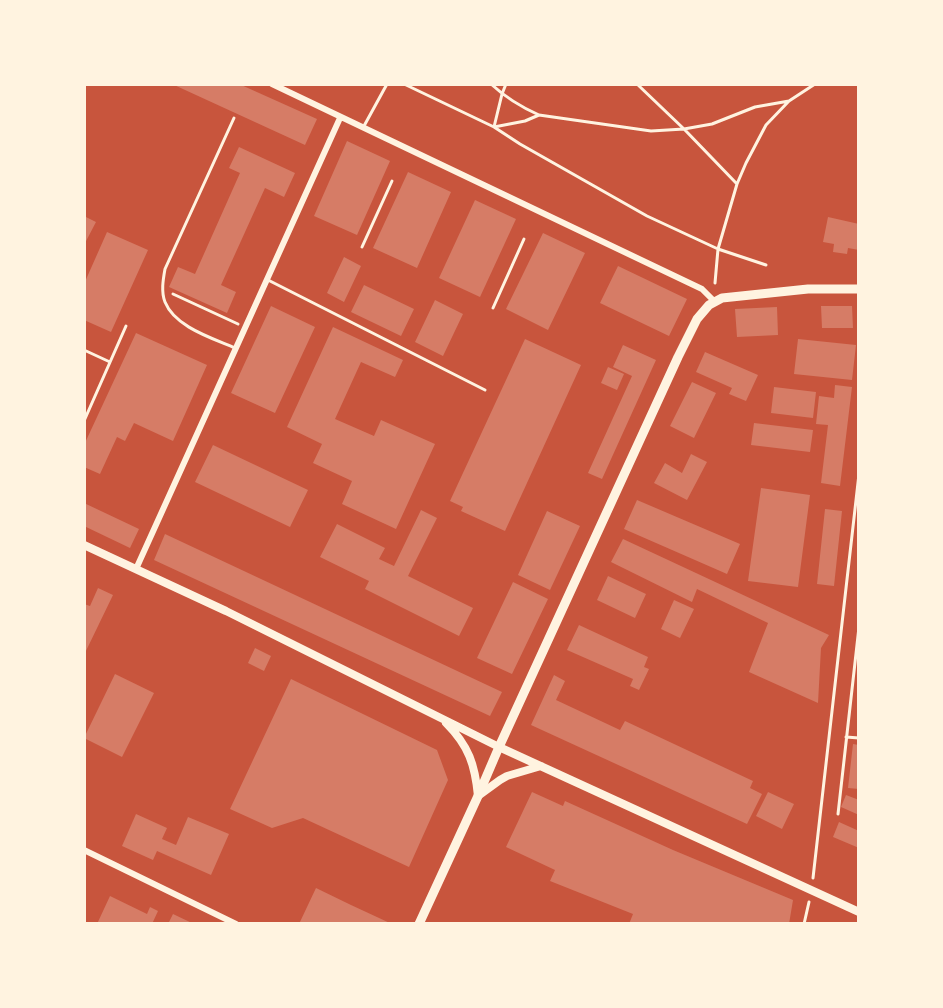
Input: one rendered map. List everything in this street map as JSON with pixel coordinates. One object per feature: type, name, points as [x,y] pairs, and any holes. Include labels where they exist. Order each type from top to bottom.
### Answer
[{"type":"main road","points":[[418,924],[697,319],[709,305],[722,298],[808,289],[859,290]]},
{"type":"street","points":[[272,84],[288,88],[340,118],[702,289],[714,301]]},
{"type":"street","points":[[136,569],[340,118]]},
{"type":"street","points":[[84,545],[226,611],[498,747],[859,912]]},
{"type":"street","points":[[439,717],[455,733],[469,753],[476,774],[478,796]]},
{"type":"street","points":[[478,796],[507,776],[541,766]]},
{"type":"street","points":[[84,850],[236,924]]},
{"type":"lane","points":[[363,127],[387,84]]},
{"type":"lane","points":[[234,118],[165,269],[163,290],[165,303],[178,321],[235,348]]},
{"type":"lane","points":[[267,279],[485,390]]},
{"type":"lane","points":[[84,421],[126,326]]},
{"type":"lane","points":[[84,350],[110,362]]},
{"type":"path","points":[[404,84],[494,127],[647,216],[718,249],[766,265]]},
{"type":"path","points":[[491,84],[502,94],[539,115],[651,131],[712,124],[755,107],[789,101]]},
{"type":"path","points":[[494,127],[506,84]]},
{"type":"path","points":[[637,84],[738,184]]},
{"type":"path","points":[[715,283],[718,249],[746,163],[766,125],[789,101],[815,84]]},
{"type":"path","points":[[494,127],[525,121],[539,115]]},
{"type":"path","points":[[362,247],[392,181]]},
{"type":"path","points":[[493,309],[524,238]]},
{"type":"path","points":[[163,290],[245,327]]},
{"type":"path","points":[[813,879],[859,474]]},
{"type":"path","points":[[853,524],[859,524]]},
{"type":"path","points":[[838,814],[859,627]]},
{"type":"path","points":[[846,737],[859,738]]},
{"type":"path","points":[[804,924],[809,898]]},
{"type":"building","points":[[172,84],[239,84],[317,119],[305,145]]},
{"type":"building","points":[[347,141],[390,161],[357,235],[314,216]]},
{"type":"building","points":[[239,147],[295,173],[284,197],[265,188],[221,285],[236,292],[227,313],[169,287],[178,267],[195,274],[240,173],[229,168]]},
{"type":"building","points":[[408,172],[451,192],[417,268],[373,248]]},
{"type":"building","points":[[475,200],[516,219],[480,297],[439,278]]},
{"type":"building","points":[[84,216],[96,222],[84,245]]},
{"type":"building","points":[[828,217],[859,224],[859,250],[848,248],[847,254],[833,252],[834,244],[823,242]]},
{"type":"building","points":[[107,232],[148,250],[111,332],[84,320],[84,284]]},
{"type":"building","points":[[543,233],[585,253],[548,330],[506,309]]},
{"type":"building","points":[[344,257],[361,266],[344,302],[327,293]]},
{"type":"building","points":[[618,266],[687,299],[669,336],[600,303]]},
{"type":"building","points":[[364,285],[414,309],[401,336],[351,312]]},
{"type":"building","points":[[435,300],[463,314],[443,356],[415,342]]},
{"type":"building","points":[[271,306],[315,327],[275,413],[231,393]]},
{"type":"building","points":[[821,306],[852,306],[853,328],[822,328]]},
{"type":"building","points":[[777,307],[778,335],[737,337],[735,309]]},
{"type":"building","points":[[333,327],[403,360],[395,377],[361,362],[335,419],[374,436],[381,420],[435,444],[396,529],[342,504],[352,481],[313,463],[322,444],[287,427]]},
{"type":"building","points":[[136,333],[207,365],[173,441],[134,423],[125,441],[117,437],[100,474],[84,467],[84,445]]},
{"type":"building","points":[[525,339],[581,365],[505,531],[461,511],[463,507],[450,501]]},
{"type":"building","points":[[798,339],[856,345],[852,380],[794,374]]},
{"type":"building","points":[[623,345],[656,360],[602,479],[588,473],[632,376],[613,367]]},
{"type":"building","points":[[705,352],[758,375],[746,401],[729,394],[732,388],[696,372]]},
{"type":"building","points":[[608,367],[624,374],[617,390],[601,383]]},
{"type":"building","points":[[692,382],[716,393],[694,438],[670,426]]},
{"type":"building","points":[[835,385],[852,387],[840,486],[821,483],[828,425],[816,424],[819,396],[834,398]]},
{"type":"building","points":[[774,387],[816,392],[813,418],[771,413]]},
{"type":"building","points":[[754,423],[813,430],[810,452],[751,445]]},
{"type":"building","points":[[213,445],[308,490],[290,527],[195,482]]},
{"type":"building","points":[[691,454],[707,462],[687,500],[654,483],[665,463],[682,473]]},
{"type":"building","points":[[761,488],[810,495],[798,587],[748,581]]},
{"type":"building","points":[[637,500],[740,544],[727,574],[624,529]]},
{"type":"building","points":[[84,503],[139,529],[130,548],[84,526]]},
{"type":"building","points":[[825,509],[842,511],[834,586],[817,584]]},
{"type":"building","points":[[421,510],[437,518],[408,576],[473,608],[459,636],[365,589],[369,581],[320,557],[337,524],[385,548],[379,559],[394,566]]},
{"type":"building","points":[[547,511],[580,526],[550,590],[518,575]]},
{"type":"building","points":[[165,534],[502,692],[490,716],[154,560]]},
{"type":"building","points":[[623,539],[829,635],[821,648],[818,703],[749,672],[768,623],[697,589],[692,602],[611,562]]},
{"type":"building","points":[[608,576],[646,594],[635,618],[597,600]]},
{"type":"building","points":[[513,582],[548,599],[512,674],[477,658]]},
{"type":"building","points":[[98,588],[113,595],[84,655],[84,604],[90,606]]},
{"type":"building","points":[[674,600],[694,609],[680,638],[661,629]]},
{"type":"building","points":[[579,625],[648,657],[644,667],[649,669],[639,690],[630,686],[633,679],[567,650]]},
{"type":"building","points":[[255,648],[271,656],[264,671],[248,663]]},
{"type":"building","points":[[115,674],[154,693],[122,757],[84,738]]},
{"type":"building","points":[[554,675],[565,681],[556,700],[620,730],[625,721],[753,781],[750,788],[762,794],[747,824],[531,725]]},
{"type":"building","points":[[291,679],[437,750],[448,780],[409,867],[303,818],[272,828],[230,809]]},
{"type":"building","points":[[853,744],[859,745],[859,789],[848,788]]},
{"type":"building","points":[[532,792],[563,806],[565,801],[673,850],[793,900],[789,924],[629,924],[633,914],[550,881],[555,870],[506,847]]},
{"type":"building","points":[[768,792],[794,804],[782,829],[756,816]]},
{"type":"building","points":[[846,795],[859,800],[859,815],[841,807]]},
{"type":"building","points":[[136,814],[167,828],[162,839],[176,845],[188,817],[229,834],[211,875],[157,851],[153,860],[122,846]]},
{"type":"building","points":[[839,822],[859,831],[859,848],[833,837]]},
{"type":"building","points":[[316,888],[351,905],[392,924],[299,924]]},
{"type":"building","points":[[110,896],[147,914],[150,907],[158,911],[152,924],[97,924]]},
{"type":"building","points":[[173,914],[194,924],[168,924]]}]
